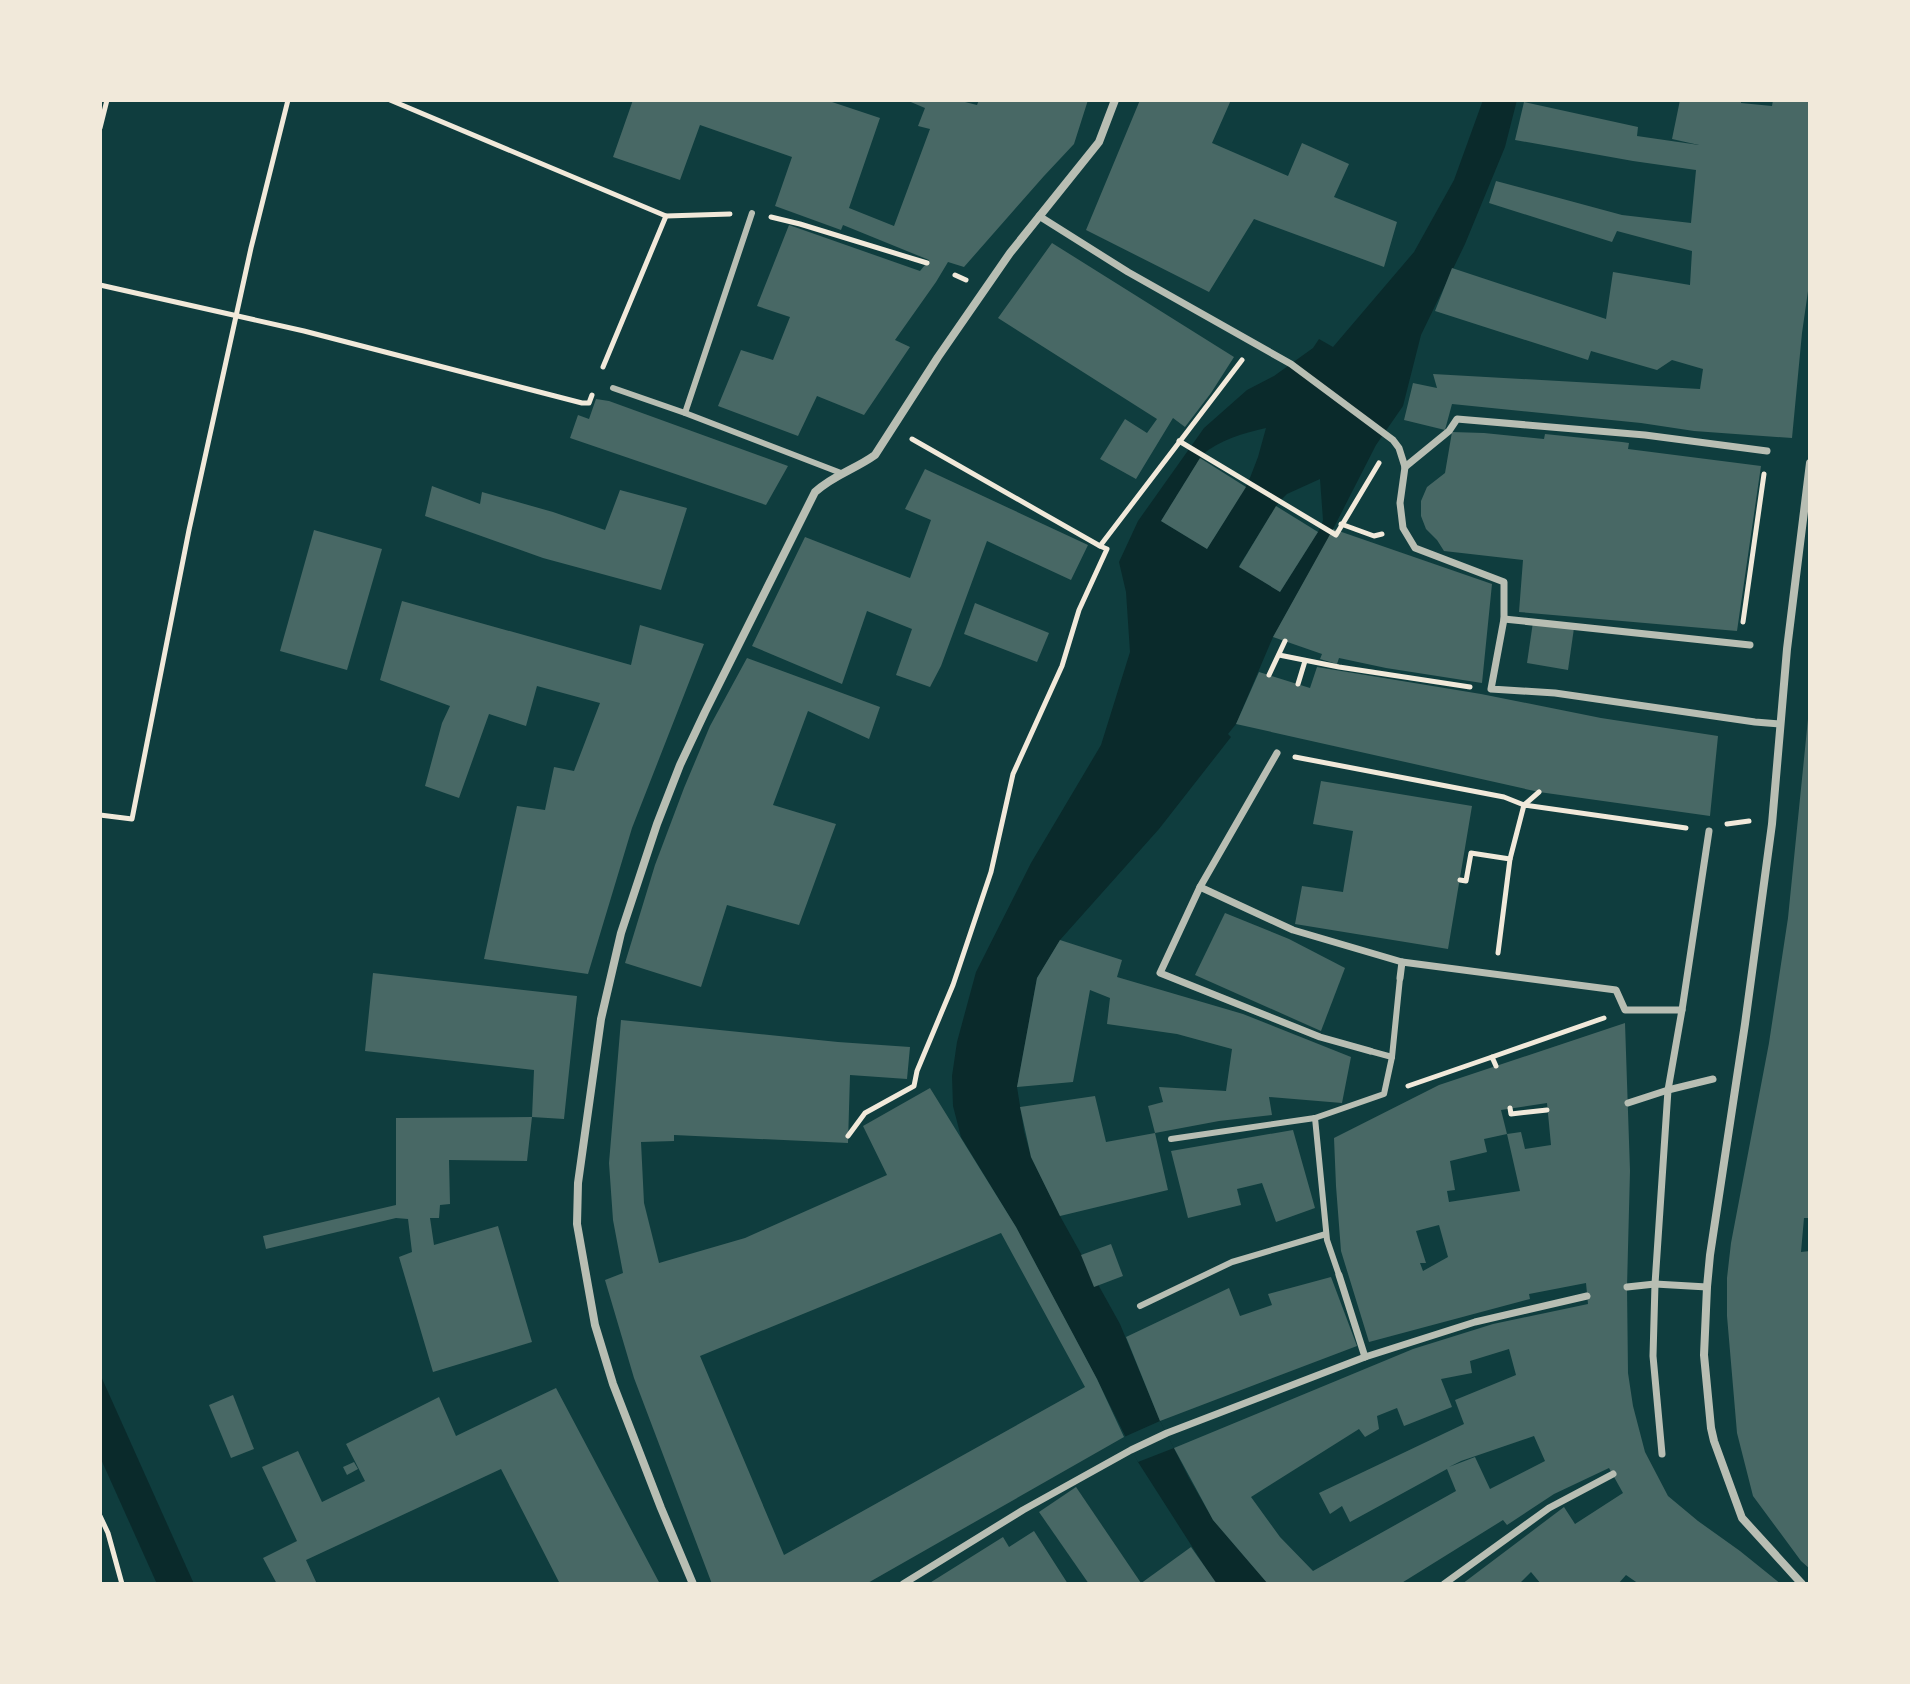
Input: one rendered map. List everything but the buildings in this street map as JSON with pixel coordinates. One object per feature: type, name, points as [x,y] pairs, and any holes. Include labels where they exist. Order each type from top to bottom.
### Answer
[{"type":"street","points":[[693,1584],[613,1384],[595,1325],[577,1224],[578,1183],[601,1019],[621,933],[680,765],[815,492],[829,479],[860,466],[875,455],[1010,253],[1099,142],[1115,100]]},
{"type":"street","points":[[1039,216],[1128,272],[1291,364],[1393,440],[1405,467],[1400,503],[1403,528],[1415,548],[1504,582],[1504,619],[1491,689],[1555,693],[1780,724]]},
{"type":"street","points":[[1405,467],[1449,431],[1457,419],[1645,435],[1767,451]]},
{"type":"street","points":[[1802,1584],[1742,1518],[1711,1428],[1704,1355],[1707,1287],[1772,824],[1780,724],[1805,544],[1810,463]]},
{"type":"street","points":[[1504,619],[1750,645]]},
{"type":"street","points":[[1277,753],[1200,887],[1160,973],[1320,1037],[1370,1051]]},
{"type":"street","points":[[1662,1454],[1653,1356],[1668,1090],[1709,831]]},
{"type":"street","points":[[1200,887],[1293,930],[1402,962],[1616,990],[1625,1010],[1682,1010]]},
{"type":"street","points":[[1400,978],[1402,962]]},
{"type":"street","points":[[1628,1103],[1713,1079]]},
{"type":"street","points":[[1339,1275],[1365,1357]]},
{"type":"street","points":[[1627,1287],[1655,1284],[1707,1287]]},
{"type":"street","points":[[903,1584],[1023,1510],[1167,1433],[1365,1357],[1475,1322],[1587,1296]]},
{"type":"street","points":[[1444,1584],[1549,1508],[1613,1474]]},
{"type":"lane","points":[[685,413],[752,213]]},
{"type":"lane","points":[[613,388],[841,473]]},
{"type":"lane","points":[[1171,1139],[1315,1118],[1384,1094],[1392,1057],[1400,978]]},
{"type":"lane","points":[[1370,1051],[1392,1057]]},
{"type":"lane","points":[[1315,1118],[1326,1234],[1339,1275]]},
{"type":"lane","points":[[1140,1306],[1232,1262],[1326,1234]]},
{"type":"path","points":[[100,128],[107,100]]},
{"type":"path","points":[[100,815],[132,819],[189,530],[251,248],[288,100]]},
{"type":"path","points":[[390,100],[666,216],[752,213],[800,224],[927,263]]},
{"type":"path","points":[[601,374],[666,216]]},
{"type":"path","points":[[100,285],[304,331],[582,403],[589,403],[595,388]]},
{"type":"path","points":[[1100,546],[1256,344]]},
{"type":"path","points":[[848,1136],[865,1113],[914,1086],[917,1071],[953,985],[991,872],[1013,774],[1062,666],[1079,610],[1107,549],[892,428]]},
{"type":"path","points":[[1179,441],[1336,535],[1393,440]]},
{"type":"path","points":[[1742,631],[1765,466]]},
{"type":"path","points":[[1341,524],[1374,536]]},
{"type":"path","points":[[1269,675],[1285,641]]},
{"type":"path","points":[[1279,655],[1491,689]]},
{"type":"path","points":[[1298,684],[1305,661]]},
{"type":"path","points":[[1277,753],[1504,797],[1524,805],[1709,831],[1725,824],[1749,821]]},
{"type":"path","points":[[1496,975],[1510,859],[1524,805],[1539,792]]},
{"type":"path","points":[[1460,880],[1466,881],[1471,853],[1510,859]]},
{"type":"path","points":[[1427,1079],[1625,1010]]},
{"type":"path","points":[[1492,1057],[1496,1066]]},
{"type":"path","points":[[1510,1108],[1511,1114],[1547,1110]]},
{"type":"path","points":[[100,1516],[122,1584]]},
{"type":"water","points":[[1483,100],[1517,100],[1505,147],[1465,244],[1421,335],[1403,406],[1376,445],[1273,637],[1236,724],[1228,734],[1231,737],[1159,829],[1060,940],[1037,978],[1017,1087],[1031,1157],[1120,1324],[1160,1421],[1213,1520],[1268,1584],[1216,1584],[1138,1462],[1016,1227],[961,1137],[953,1106],[952,1076],[957,1042],[976,972],[1031,863],[1101,745],[1130,652],[1126,592],[1119,562],[1138,521],[1204,428],[1247,390],[1274,376],[1313,348],[1319,339],[1333,347],[1414,252],[1454,180]],"holes":[[[1266,428],[1248,483],[1207,549],[1161,521],[1202,455],[1224,441]],[[1320,479],[1321,527],[1280,592],[1239,566],[1279,502],[1287,494]]]},
{"type":"water","points":[[100,1374],[194,1584],[157,1584],[100,1457]]},
{"type":"pier","points":[[1160,1421],[1174,1448],[1138,1462],[1124,1437]]}]
